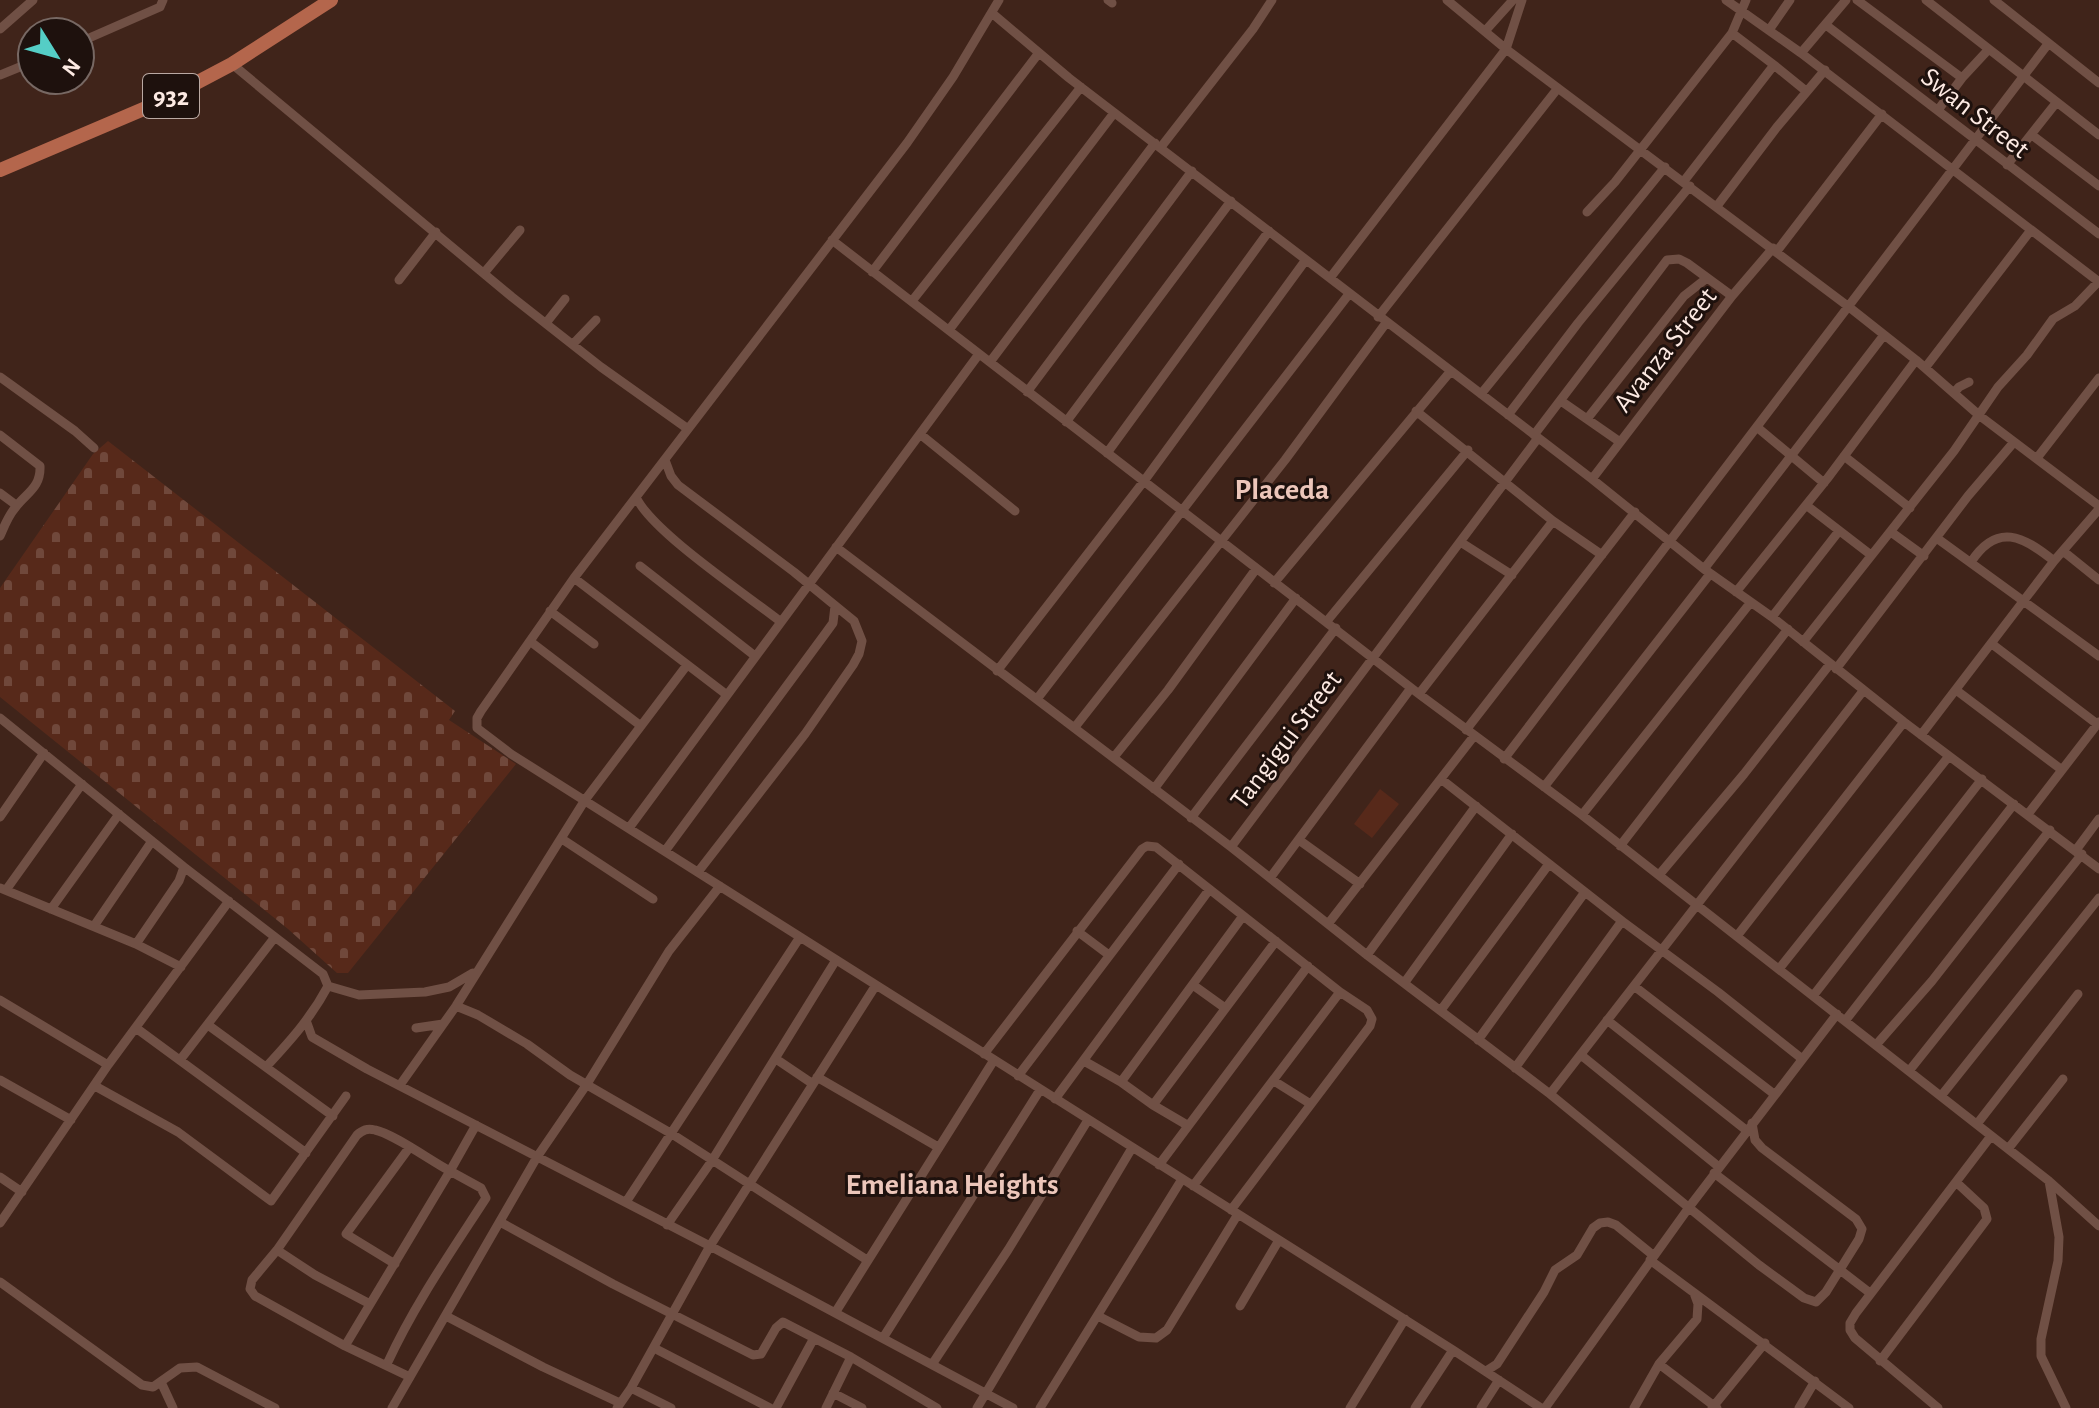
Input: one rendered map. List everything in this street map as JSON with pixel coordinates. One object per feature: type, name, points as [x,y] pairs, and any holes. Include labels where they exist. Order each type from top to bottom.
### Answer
[{"type":"main road","name":"932","points":[[0,170],[134,115],[232,64],[331,0]]},
{"type":"street","points":[[0,29],[33,0]]},
{"type":"street","points":[[96,35],[160,7],[163,0]]},
{"type":"street","points":[[999,0],[930,112],[574,578],[481,711],[477,728],[498,745],[1543,1408],[1690,1206],[1837,1014]]},
{"type":"street","points":[[990,362],[1158,145],[1253,29],[1272,0]]},
{"type":"street","points":[[1447,0],[1506,49],[1849,307],[1980,416],[2098,504],[1921,735]]},
{"type":"street","points":[[1486,30],[1513,0]]},
{"type":"street","points":[[1330,278],[1506,49],[1522,0]]},
{"type":"street","points":[[1726,0],[1825,70],[2099,282],[2075,306],[2053,319],[2027,355],[1998,387],[1980,416],[1910,508],[1803,642]]},
{"type":"street","points":[[1587,212],[1640,151],[1732,33],[1746,0]]},
{"type":"street","points":[[1769,30],[1790,0]]},
{"type":"street","points":[[1801,53],[1846,0]]},
{"type":"street","points":[[1857,0],[1962,78]]},
{"type":"street","points":[[1926,0],[2099,135]]},
{"type":"street","points":[[1994,0],[2008,4],[2048,44],[2099,83]]},
{"type":"street","points":[[993,14],[1038,54],[1635,512],[1707,572],[1788,629],[1863,691],[2099,869]]},
{"type":"street","name":"Swan Street","points":[[1826,25],[2099,234]]},
{"type":"street","points":[[1732,33],[1806,91]]},
{"type":"street","points":[[1504,759],[2048,44]]},
{"type":"street","points":[[1938,110],[1988,50]]},
{"type":"street","points":[[872,272],[1038,54]]},
{"type":"street","points":[[232,64],[307,129],[546,323],[688,429]]},
{"type":"street","points":[[1508,415],[1687,184],[1774,65]]},
{"type":"street","points":[[1717,206],[1825,70]]},
{"type":"street","points":[[912,301],[1081,87]]},
{"type":"street","points":[[1075,727],[1221,541],[1382,320],[1558,88]]},
{"type":"street","points":[[2007,165],[2056,103]]},
{"type":"street","points":[[949,330],[1114,113]]},
{"type":"street","name":"Avanza Street","points":[[1592,479],[1732,296],[1775,250],[1882,114]]},
{"type":"street","points":[[2032,135],[2099,186]]},
{"type":"street","points":[[1481,394],[1665,167]]},
{"type":"street","points":[[1027,392],[1192,171]]},
{"type":"street","points":[[1066,422],[1231,201]]},
{"type":"street","points":[[484,273],[520,230]]},
{"type":"street","points":[[1925,368],[2031,230]]},
{"type":"street","points":[[1107,453],[1269,231]]},
{"type":"street","points":[[399,280],[436,232]]},
{"type":"street","points":[[832,240],[1274,583],[1582,815],[2049,1181],[2099,1226]]},
{"type":"street","name":"Tangigui Street","points":[[1231,847],[1462,543],[1561,401],[1667,260],[1679,259],[1707,278]]},
{"type":"street","points":[[997,671],[1144,481],[1305,261]]},
{"type":"street","points":[[1587,419],[1684,296],[1707,278],[1732,296]]},
{"type":"street","points":[[1037,699],[1349,294]]},
{"type":"street","points":[[546,323],[565,299]]},
{"type":"street","points":[[573,344],[596,320]]},
{"type":"street","points":[[1544,787],[1884,335]]},
{"type":"street","points":[[629,828],[979,354]]},
{"type":"street","points":[[1736,592],[1824,483],[1916,360]]},
{"type":"street","points":[[1274,583],[1450,372]]},
{"type":"street","points":[[0,377],[94,448]]},
{"type":"street","points":[[2037,458],[2099,378]]},
{"type":"street","points":[[1954,393],[1969,382]]},
{"type":"street","points":[[1561,401],[1620,442]]},
{"type":"street","points":[[1416,411],[1553,521],[1602,555]]},
{"type":"street","points":[[1758,428],[1824,483]]},
{"type":"street","points":[[920,434],[1015,511]]},
{"type":"street","points":[[0,435],[40,466],[36,486],[16,505],[0,536]]},
{"type":"street","points":[[1659,875],[1938,539],[1968,496],[2014,442]]},
{"type":"street","points":[[1327,621],[1468,450]]},
{"type":"street","points":[[1844,456],[1910,508]]},
{"type":"street","points":[[665,460],[678,485],[854,621],[862,641],[859,654],[805,734],[698,872]]},
{"type":"street","points":[[0,493],[16,505]]},
{"type":"street","points":[[636,497],[646,515],[781,622]]},
{"type":"street","points":[[1806,505],[1871,555]]},
{"type":"street","points":[[1466,730],[1635,512]]},
{"type":"street","points":[[1270,878],[1415,691],[1553,521]]},
{"type":"street","points":[[1772,617],[1839,531]]},
{"type":"street","points":[[1891,532],[1924,556]]},
{"type":"street","points":[[1971,562],[1991,540],[2005,535],[2034,546],[2054,561]]},
{"type":"street","points":[[1938,539],[2099,656]]},
{"type":"street","points":[[1462,543],[1512,575]]},
{"type":"street","points":[[836,547],[1075,727],[1550,1094],[1690,1206],[1713,1229],[1811,1302],[1820,1299],[1859,1239],[1862,1233],[1860,1224],[1762,1148],[1749,1127],[1607,1020]]},
{"type":"street","points":[[2063,551],[2099,580]]},
{"type":"street","points":[[640,566],[755,656]]},
{"type":"street","points":[[1114,757],[1168,690],[1256,569]]},
{"type":"street","points":[[574,578],[727,695]]},
{"type":"street","points":[[1154,789],[1296,598]]},
{"type":"street","points":[[1582,815],[1751,602]]},
{"type":"street","points":[[665,851],[833,623],[835,606]]},
{"type":"street","points":[[550,611],[594,644]]},
{"type":"street","points":[[1191,818],[1336,628]]},
{"type":"street","points":[[1620,846],[1788,629]]},
{"type":"street","points":[[531,642],[641,726]]},
{"type":"street","points":[[1992,644],[2098,723],[2028,814]]},
{"type":"street","points":[[400,1085],[456,1006],[585,800],[687,665]]},
{"type":"street","points":[[1956,690],[2062,770]]},
{"type":"street","points":[[1550,1094],[1863,691]]},
{"type":"street","points":[[0,718],[184,867],[323,974],[328,986]]},
{"type":"street","points":[[1737,936],[1904,722]]},
{"type":"street","points":[[1328,924],[1474,736]]},
{"type":"street","points":[[0,817],[44,753]]},
{"type":"street","points":[[1779,969],[1949,756]]},
{"type":"street","points":[[1441,779],[1801,1058]]},
{"type":"street","points":[[1813,996],[1982,779]]},
{"type":"street","points":[[82,784],[3,889],[136,944],[181,967]]},
{"type":"street","points":[[1845,1021],[2014,804]]},
{"type":"street","points":[[1367,955],[1476,806]]},
{"type":"street","points":[[51,909],[119,814]]},
{"type":"street","points":[[1909,1071],[1974,992],[2079,852],[2099,819]]},
{"type":"street","points":[[1876,1045],[1932,981],[2050,830]]},
{"type":"street","points":[[1405,982],[1512,834]]},
{"type":"street","points":[[562,839],[653,899]]},
{"type":"street","points":[[1299,840],[1360,884]]},
{"type":"street","points":[[94,926],[152,841]]},
{"type":"street","points":[[984,1054],[1077,931],[1147,846],[1156,847],[1179,864],[1367,1010],[1372,1019],[1370,1026],[1309,1103],[1235,1212],[1167,1330],[1156,1338],[1139,1337],[1098,1316]]},
{"type":"street","points":[[1018,1076],[1179,864]]},
{"type":"street","points":[[1441,1010],[1549,864]]},
{"type":"street","points":[[136,944],[179,881],[184,867]]},
{"type":"street","points":[[392,1408],[537,1157],[587,1084],[669,951],[720,886]]},
{"type":"street","points":[[1055,1099],[1209,890]]},
{"type":"street","points":[[1478,1040],[1585,892]]},
{"type":"street","points":[[1941,1096],[2099,898]]},
{"type":"street","points":[[0,1223],[108,1065],[229,901]]},
{"type":"street","points":[[1121,1082],[1243,916]]},
{"type":"street","points":[[1515,1068],[1622,921]]},
{"type":"street","points":[[1077,931],[1109,955]]},
{"type":"street","points":[[180,1060],[275,937]]},
{"type":"street","points":[[626,1202],[800,937]]},
{"type":"street","points":[[1153,1105],[1276,941]]},
{"type":"street","points":[[667,1225],[711,1162],[836,960]]},
{"type":"street","points":[[1159,1165],[1308,966]]},
{"type":"street","points":[[328,986],[359,995],[425,992],[449,987],[476,972]]},
{"type":"street","points":[[446,1316],[618,1406],[710,1246],[752,1185],[876,985]]},
{"type":"street","points":[[1193,985],[1225,1008]]},
{"type":"street","points":[[266,1067],[307,1023],[328,986]]},
{"type":"street","points":[[1634,986],[1774,1094]]},
{"type":"street","points":[[1193,1186],[1340,992]]},
{"type":"street","points":[[1977,1124],[2078,994]]},
{"type":"street","points":[[0,1000],[108,1065]]},
{"type":"street","points":[[456,1006],[478,1015],[527,1044],[867,1260]]},
{"type":"street","points":[[307,1023],[312,1037],[367,1069],[933,1363],[1013,1408]]},
{"type":"street","points":[[416,1028],[443,1024]]},
{"type":"street","points":[[208,1025],[333,1116]]},
{"type":"street","points":[[136,1028],[306,1153]]},
{"type":"street","points":[[1581,1055],[1870,1293]]},
{"type":"street","points":[[776,1059],[938,1147]]},
{"type":"street","points":[[835,1313],[994,1060]]},
{"type":"street","points":[[1084,1061],[1187,1125]]},
{"type":"street","points":[[2008,1149],[2063,1079]]},
{"type":"street","points":[[0,1080],[71,1120]]},
{"type":"street","points":[[1274,1081],[1309,1103]]},
{"type":"street","points":[[95,1086],[178,1132],[271,1201],[346,1096]]},
{"type":"street","points":[[883,1338],[1040,1090]]},
{"type":"street","points":[[933,1363],[1008,1250],[1088,1120]]},
{"type":"street","points":[[345,1346],[476,1125]]},
{"type":"street","points":[[387,1364],[432,1280],[486,1198],[481,1188],[382,1132],[363,1130],[250,1285],[252,1294],[345,1346],[410,1377]]},
{"type":"street","points":[[1938,1408],[1880,1361],[1850,1330],[1850,1323],[1991,1136]]},
{"type":"street","points":[[395,1264],[346,1234],[409,1148]]},
{"type":"street","points":[[977,1408],[983,1393],[1132,1148]]},
{"type":"street","points":[[0,1177],[22,1192]]},
{"type":"street","points":[[1040,1408],[1182,1179]]},
{"type":"street","points":[[2049,1181],[2059,1237],[2058,1261],[2041,1339],[2041,1356],[2066,1408]]},
{"type":"street","points":[[1880,1361],[1987,1219],[1984,1208],[1956,1182]]},
{"type":"street","points":[[500,1222],[753,1355],[761,1354],[783,1322],[851,1357],[937,1408]]},
{"type":"street","points":[[1486,1371],[1497,1364],[1555,1270],[1577,1255],[1593,1228],[1608,1222],[1616,1225],[1693,1291],[1849,1408]]},
{"type":"street","points":[[1240,1306],[1279,1240]]},
{"type":"street","points":[[277,1250],[315,1275],[370,1304]]},
{"type":"street","points":[[0,1282],[148,1387],[180,1368],[197,1367],[275,1408]]},
{"type":"street","points":[[1634,1408],[1659,1364],[1697,1319],[1698,1304],[1693,1291]]},
{"type":"street","points":[[1350,1408],[1405,1319]]},
{"type":"street","points":[[654,1348],[773,1408],[814,1338]]},
{"type":"street","points":[[1659,1364],[1714,1407],[1765,1343]]},
{"type":"street","points":[[1415,1408],[1453,1350]]},
{"type":"street","points":[[826,1408],[851,1357]]},
{"type":"street","points":[[1481,1408],[1499,1380]]},
{"type":"street","points":[[1799,1408],[1815,1381]]},
{"type":"street","points":[[161,1382],[173,1408]]},
{"type":"street","points":[[631,1388],[667,1407]]},
{"type":"street","points":[[833,1393],[862,1408]]},
{"type":"green space","points":[[108,441],[455,711],[449,720],[516,764],[348,973],[337,973],[288,929],[0,697],[0,588],[93,454]]},
{"type":"green space","points":[[1380,789],[1399,804],[1372,838],[1354,824]]},
{"type":"district","name":"Placeda","points":[[1282,489]]},
{"type":"district","name":"Emeliana Heights","points":[[952,1184]]}]
